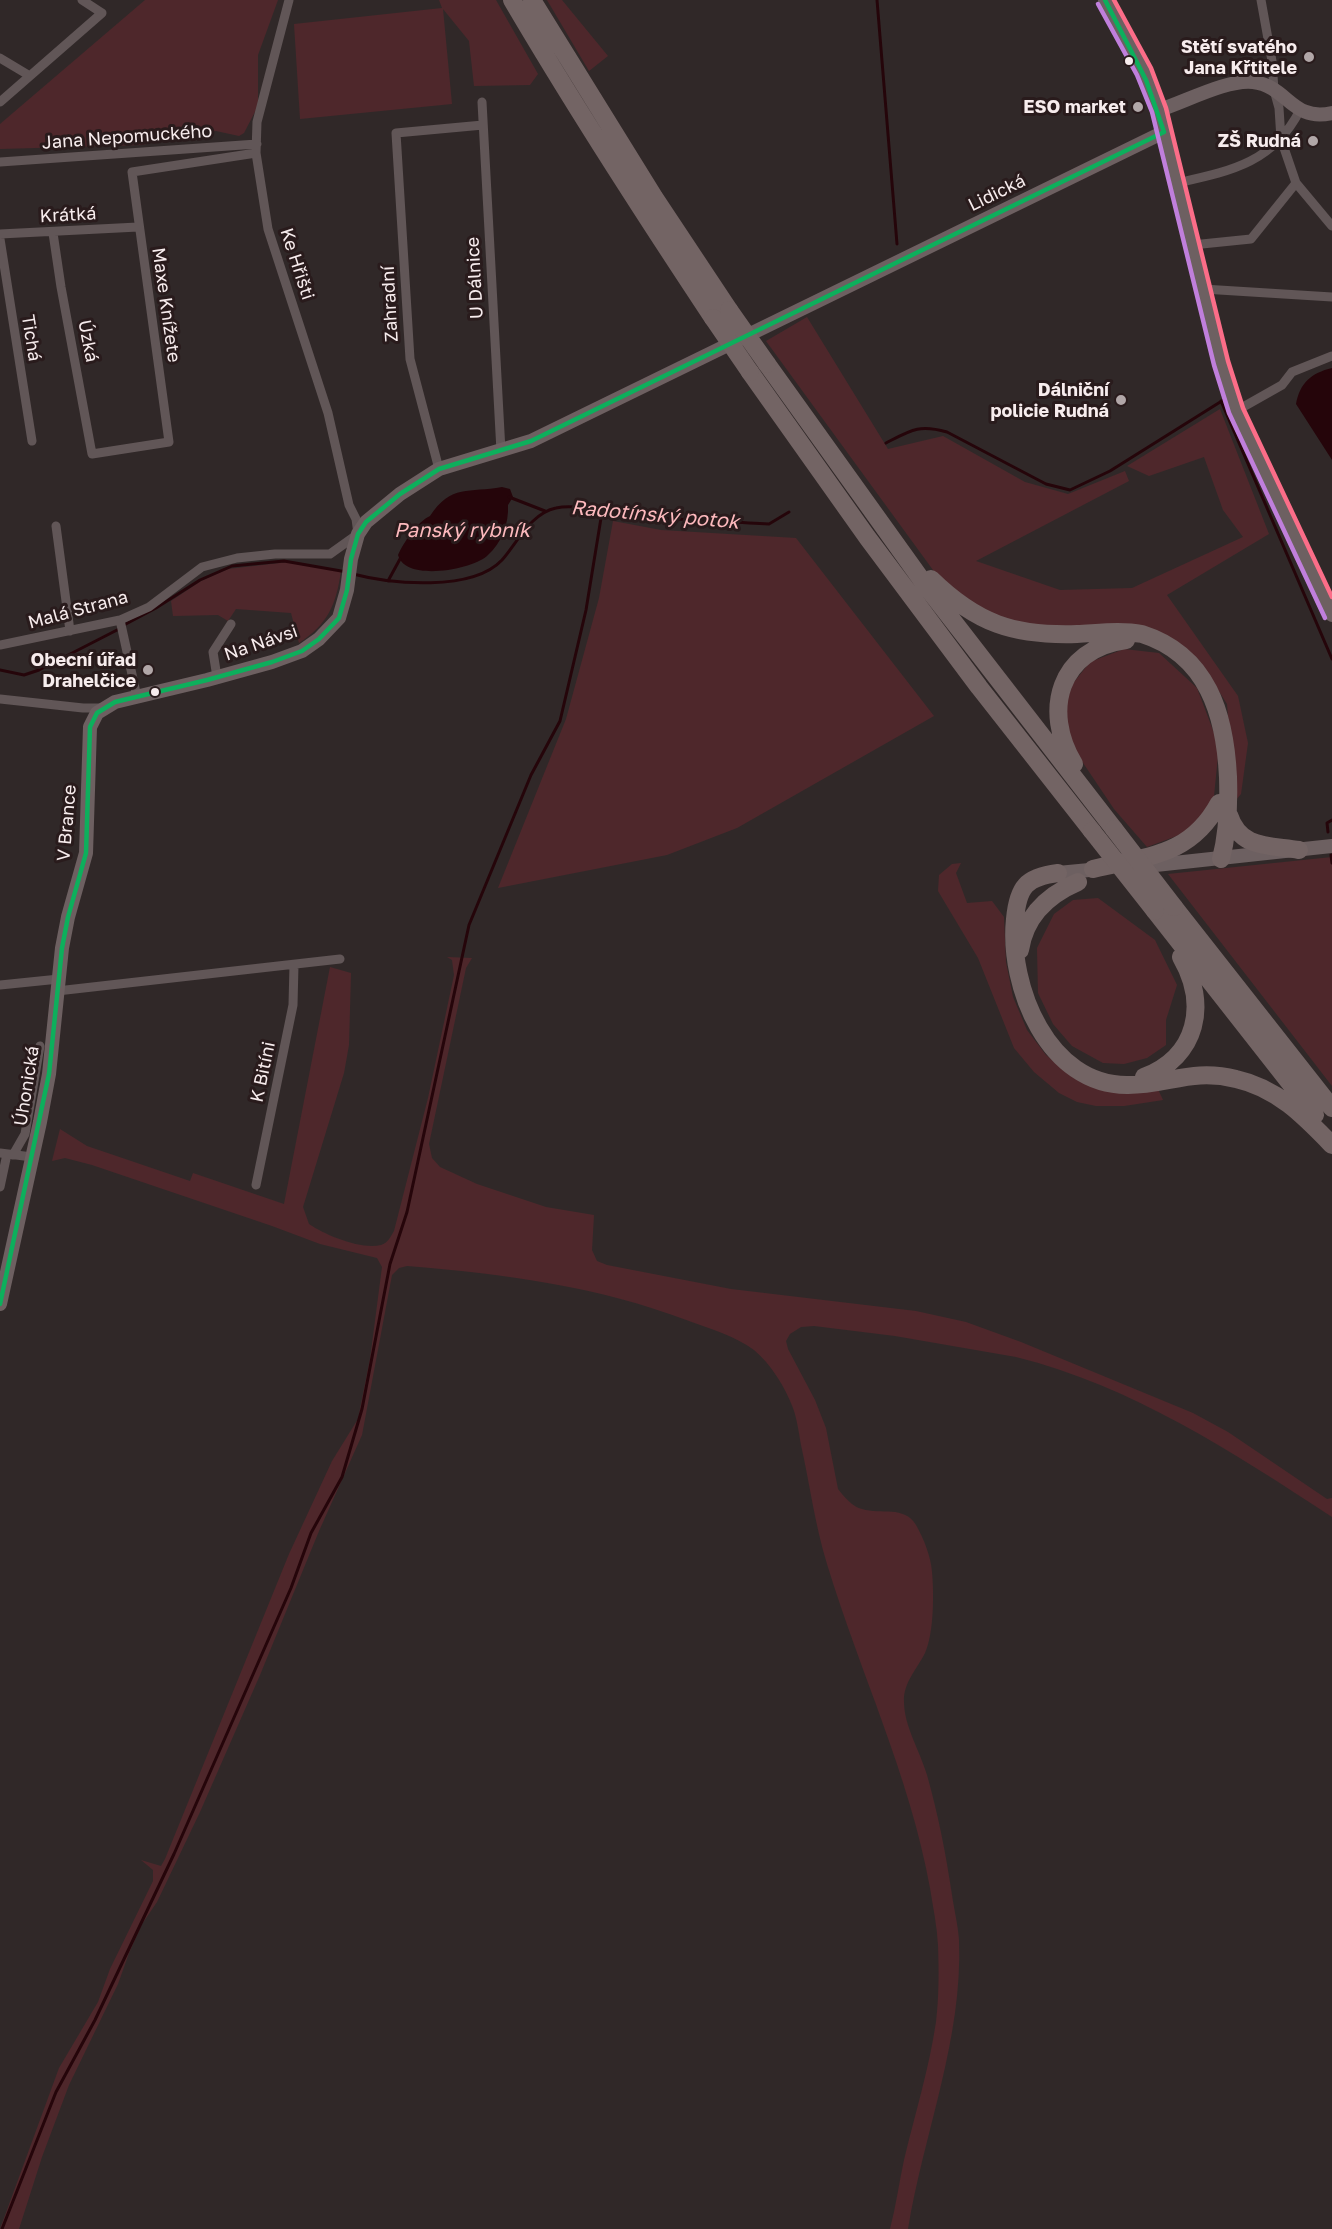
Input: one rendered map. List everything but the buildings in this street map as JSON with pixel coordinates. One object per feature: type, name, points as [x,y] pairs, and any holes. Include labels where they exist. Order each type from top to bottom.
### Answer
[{"type":"highway","points":[[512,0],[565,90],[620,176],[758,368],[833,489],[979,687],[1332,1137]]},
{"type":"highway","points":[[532,0],[654,197],[721,314]]},
{"type":"highway","points":[[758,368],[1114,830],[1332,1108]]},
{"type":"highway","points":[[894,542],[959,604],[994,625],[1036,633],[1136,633],[1148,636],[1174,650],[1194,667],[1209,690],[1223,726],[1227,762],[1224,808],[1214,835],[1221,859]]},
{"type":"highway","points":[[1114,830],[1064,747],[1058,724],[1059,698],[1066,679],[1078,663],[1101,646],[1126,640],[1163,644]]},
{"type":"highway","points":[[1224,808],[1236,831],[1249,842],[1299,850]]},
{"type":"highway","points":[[1093,869],[1155,854],[1183,843],[1197,835],[1224,808]]},
{"type":"highway","points":[[1058,873],[1032,879],[1024,885],[1018,899],[1015,918],[1014,951],[1022,990],[1031,1014],[1049,1042],[1077,1069],[1101,1080],[1129,1085],[1208,1074],[1246,1081],[1266,1089],[1292,1106],[1332,1145]]},
{"type":"highway","points":[[1022,990],[1020,950],[1028,924],[1036,911],[1048,899],[1078,882]]},
{"type":"highway","points":[[1101,1080],[1134,1079],[1161,1069],[1181,1051],[1192,1031],[1196,997],[1191,977],[1155,911]]},
{"type":"main road","points":[[1106,0],[1144,72],[1159,110],[1221,363],[1236,411],[1332,615]]},
{"type":"main road","points":[[1159,110],[1240,82],[1258,83],[1274,90],[1300,110],[1313,115],[1332,113]]},
{"type":"main road","name":"Lidická","points":[[358,534],[366,522],[400,494],[439,469],[531,441],[1164,132]]},
{"type":"main road","name":"Na Návsi","points":[[102,708],[115,702],[272,662],[302,651],[319,639],[339,618],[358,534]]},
{"type":"main road","name":"V Brance","points":[[58,985],[68,917],[86,853],[90,728],[92,720],[102,708]]},
{"type":"main road","points":[[1058,873],[1149,867],[1332,846]]},
{"type":"main road","points":[[1078,882],[1149,867]]},
{"type":"main road","name":"Úhonická","points":[[0,1304],[49,1074],[58,985]]},
{"type":"street","points":[[0,102],[102,13],[82,0]]},
{"type":"street","name":"Ke Hřišti","points":[[289,0],[257,122],[256,148],[268,229],[328,414],[358,534]]},
{"type":"street","points":[[1261,0],[1272,61],[1274,90],[1279,108],[1281,139],[1296,183],[1332,226]]},
{"type":"street","points":[[0,58],[30,76]]},
{"type":"street","name":"U Dálnice","points":[[482,102],[501,451]]},
{"type":"street","points":[[1177,183],[1226,172],[1264,155],[1281,139],[1300,110]]},
{"type":"street","name":"Zahradní","points":[[439,469],[410,359],[396,133],[483,125]]},
{"type":"street","name":"Jana Nepomuckého","points":[[0,162],[256,148]]},
{"type":"street","name":"Jana Nepomuckého","points":[[132,172],[256,148]]},
{"type":"street","name":"Maxe Knížete","points":[[92,454],[169,442],[132,172]]},
{"type":"street","points":[[1192,245],[1251,238],[1296,183]]},
{"type":"street","name":"Krátká","points":[[0,234],[138,227]]},
{"type":"street","name":"Úzká","points":[[53,232],[92,454]]},
{"type":"street","name":"Tichá","points":[[0,239],[32,441]]},
{"type":"street","points":[[1203,289],[1332,297]]},
{"type":"street","points":[[1236,411],[1282,386],[1292,372],[1332,356]]},
{"type":"street","points":[[56,526],[70,632]]},
{"type":"street","name":"Malá Strana","points":[[0,645],[121,625],[202,567],[237,558],[275,554],[330,554],[358,534]]},
{"type":"street","points":[[217,677],[213,652],[231,624]]},
{"type":"street","points":[[121,625],[137,698]]},
{"type":"street","points":[[0,699],[102,708]]},
{"type":"street","points":[[0,985],[58,985],[340,959]]},
{"type":"street","name":"K Bitíni","points":[[256,1185],[293,1005],[294,964]]},
{"type":"street","points":[[0,1187],[6,1154],[25,1134],[40,1046]]},
{"type":"street","points":[[6,1154],[32,1157]]},
{"type":"shaded area","points":[[145,0],[278,0],[258,55],[258,106],[244,133],[239,136],[216,131],[141,145],[0,149],[0,124]]},
{"type":"shaded area","points":[[439,0],[496,0],[538,74],[530,85],[474,86],[469,41],[443,9],[452,104],[300,119],[294,24],[442,8]]},
{"type":"shaded area","points":[[547,0],[562,0],[608,56],[589,71]]},
{"type":"shaded area","points":[[807,317],[888,449],[943,436],[1025,482],[1068,494],[1125,471],[1129,481],[976,561],[1060,590],[1132,588],[1243,537],[1223,510],[1204,457],[1149,476],[1127,466],[1220,409],[1269,534],[1167,595],[1238,696],[1248,743],[1241,794],[1235,801],[1227,704],[1199,660],[1180,644],[1023,627],[987,615],[941,581],[766,341]]},
{"type":"shaded area","points":[[613,521],[661,530],[796,538],[934,716],[737,828],[667,855],[498,888],[566,719],[599,598]]},
{"type":"shaded area","points":[[288,562],[341,571],[329,613],[317,629],[299,643],[291,613],[236,609],[228,621],[218,615],[173,616],[171,601],[201,581],[228,569]]},
{"type":"shaded area","points":[[1124,649],[1159,653],[1197,688],[1219,746],[1214,796],[1193,830],[1147,847],[1114,809],[1065,736],[1066,692],[1090,662]]},
{"type":"shaded area","points":[[1332,857],[1332,1086],[1168,874]]},
{"type":"shaded area","points":[[961,863],[956,873],[967,903],[992,901],[1004,917],[1006,962],[1013,997],[1027,1030],[1046,1055],[1074,1078],[1097,1088],[1157,1087],[1163,1100],[1124,1106],[1096,1106],[1077,1102],[1059,1093],[1034,1072],[1014,1048],[978,958],[938,891],[939,875],[952,864]]},
{"type":"shaded area","points":[[1098,898],[1155,940],[1177,985],[1166,1020],[1166,1045],[1147,1058],[1124,1064],[1103,1063],[1072,1046],[1053,1024],[1038,993],[1037,948],[1054,914],[1073,900]]},
{"type":"shaded area","points":[[447,957],[472,958],[466,968],[429,1144],[432,1158],[440,1167],[477,1184],[546,1207],[594,1215],[592,1250],[597,1261],[607,1265],[731,1289],[916,1311],[966,1322],[1021,1342],[1193,1413],[1228,1432],[1327,1499],[1332,1498],[1332,1517],[1219,1445],[1141,1403],[1059,1370],[1016,1357],[895,1336],[814,1326],[801,1327],[790,1334],[786,1341],[788,1349],[815,1400],[826,1428],[838,1489],[859,1508],[899,1513],[911,1519],[929,1554],[933,1581],[932,1624],[928,1645],[908,1682],[904,1702],[909,1729],[927,1775],[935,1804],[947,1864],[959,1940],[959,1977],[949,2049],[908,2229],[890,2229],[936,2022],[939,1974],[936,1924],[921,1846],[910,1805],[827,1564],[796,1417],[786,1392],[766,1362],[747,1345],[723,1333],[654,1309],[550,1283],[407,1266],[399,1268],[392,1275],[362,1435],[200,1812],[157,1902],[142,1924],[118,1984],[69,2085],[42,2157],[19,2229],[0,2229],[59,2068],[98,2002],[110,1969],[153,1881],[153,1870],[141,1860],[161,1866],[165,1859],[289,1554],[332,1461],[358,1419],[370,1359],[382,1267],[377,1258],[320,1244],[92,1165],[65,1158],[52,1161],[60,1129],[87,1146],[190,1181],[193,1173],[284,1204],[330,967],[351,973],[349,1045],[344,1073],[303,1207],[309,1224],[324,1233],[354,1243],[381,1245],[394,1231],[428,1098],[454,975],[452,960]]},
{"type":"water","points":[[1332,368],[1332,460],[1296,404],[1300,390],[1312,376]]},
{"type":"water","name":"Panský rybník","points":[[502,487],[510,489],[513,497],[508,505],[504,532],[497,545],[487,556],[467,566],[439,571],[413,569],[403,563],[398,555],[407,539],[445,499],[462,492]]},
{"type":"waterway","points":[[877,0],[897,244]]},
{"type":"waterway","name":"Radotínský potok","points":[[886,443],[915,430],[929,429],[947,432],[1046,484],[1070,490],[1110,471],[1225,399]]},
{"type":"waterway","points":[[1221,401],[1332,659]]},
{"type":"waterway","points":[[509,497],[545,511]]},
{"type":"waterway","name":"Radotínský potok","points":[[353,574],[388,581],[430,583],[471,577],[489,570],[502,560],[532,522],[547,511],[556,508],[581,507],[642,517],[769,524],[789,512]]},
{"type":"waterway","points":[[2,2229],[56,2092],[95,2020],[174,1854],[291,1588],[311,1533],[342,1477],[362,1409],[390,1264],[407,1212],[469,925],[531,775],[560,721],[586,610],[602,512]]},
{"type":"waterway","points":[[388,581],[400,559]]},
{"type":"waterway","name":"Radotínský potok","points":[[124,625],[200,580],[232,566],[284,561],[347,572]]},
{"type":"waterway","name":"Radotínský potok","points":[[0,670],[24,675],[39,670],[119,629]]},
{"type":"waterway","points":[[1328,832],[1327,823],[1332,820]]},
{"type":"waterway","points":[[1331,855],[1332,863]]},
{"type":"transit line","points":[[1105,0],[1146,80],[1164,132]]},
{"type":"transit line","points":[[1114,0],[1151,68],[1166,108],[1228,361],[1243,408],[1332,597]]},
{"type":"transit line","points":[[1098,4],[1137,75],[1152,112],[1214,365],[1229,413],[1325,618]]},
{"type":"transit line","points":[[0,1304],[49,1074],[62,948],[86,853],[90,727],[97,713],[115,702],[272,662],[302,651],[319,639],[339,618],[358,534],[366,522],[400,494],[439,469],[531,441],[1164,132]]},
{"type":"place","name":"Stětí svatého Jana Křtitele","points":[[1309,57]]},
{"type":"place","name":"ESO market","points":[[1138,107]]},
{"type":"place","name":"ZŠ Rudná","points":[[1313,141]]},
{"type":"place","name":"Dálniční policie Rudná","points":[[1121,400]]},
{"type":"place","name":"Obecní úřad Drahelčice","points":[[148,670]]}]
